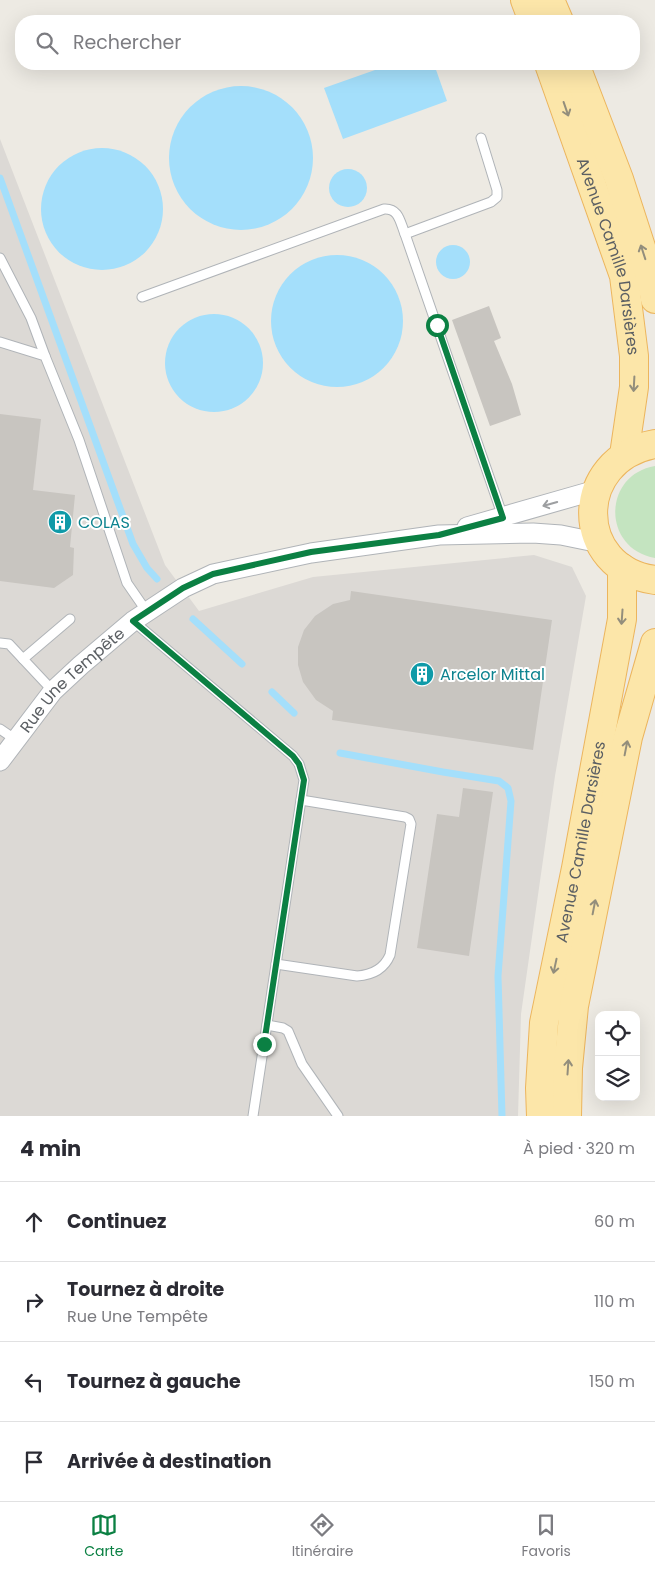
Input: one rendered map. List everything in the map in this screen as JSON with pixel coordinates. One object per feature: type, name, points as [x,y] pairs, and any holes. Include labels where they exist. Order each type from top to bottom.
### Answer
[{"type":"main road","points":[[525,0],[531,15]]},
{"type":"main road","points":[[550,0],[556,15]]},
{"type":"main road","name":"Avenue Camille Darsières","points":[[551,70],[624,276],[634,356],[634,387],[624,455]]},
{"type":"main road","name":"Avenue Camille Darsières","points":[[577,70],[620,178],[651,278],[655,299]]},
{"type":"main road","points":[[655,444],[640,447],[624,455],[612,465],[596,490],[593,508],[594,526],[600,543],[609,557],[622,568],[641,578],[655,580]]},
{"type":"main road","name":"Avenue Camille Darsières","points":[[541,1116],[540,1088],[544,1023],[576,868],[622,619],[622,568]]},
{"type":"main road","name":"Avenue Camille Darsières","points":[[567,1116],[568,1068],[574,1006],[628,737],[655,643]]},
{"type":"street","name":"Rue Une Tempête","points":[[439,535],[596,490]]},
{"type":"street","name":"Rue Une Tempête","points":[[0,761],[53,690],[140,616],[183,588],[213,574],[311,552],[439,535],[533,533],[561,535],[600,543]]},
{"type":"lane","points":[[405,234],[491,202],[497,197],[497,190],[481,138]]},
{"type":"lane","points":[[142,297],[391,208],[396,212],[405,234],[503,518]]},
{"type":"lane","points":[[0,258],[31,318],[79,440],[140,616],[293,756],[299,764],[304,780],[254,1116]]},
{"type":"lane","points":[[0,342],[45,356]]},
{"type":"lane","points":[[23,659],[70,619]]},
{"type":"lane","points":[[0,643],[9,644],[53,690]]},
{"type":"lane","points":[[0,729],[16,740]]},
{"type":"lane","points":[[276,964],[358,976],[371,974],[383,967],[390,955],[411,824],[409,819],[405,817],[301,800]]},
{"type":"lane","points":[[267,1026],[283,1028],[288,1031],[302,1064],[338,1116]]},
{"type":"shaded area","points":[[0,139],[165,565],[199,611],[313,577],[534,555],[572,567],[586,596],[555,776],[521,1014],[518,1116],[0,1116]]},
{"type":"green space","points":[[655,466],[655,558],[638,552],[625,541],[618,527],[615,512],[618,497],[625,483],[638,472]]},
{"type":"water","points":[[375,70],[436,70],[447,101],[343,139],[324,88]]},
{"type":"water","points":[[241,86],[268,92],[281,98],[292,107],[301,118],[307,131],[313,158],[307,185],[301,198],[292,209],[281,218],[268,224],[241,230],[214,224],[201,218],[190,209],[181,198],[175,185],[169,158],[175,131],[181,118],[190,107],[201,98],[214,92]]},
{"type":"water","points":[[102,148],[114,149],[125,153],[136,158],[145,166],[153,175],[158,186],[162,197],[162,221],[158,232],[153,243],[145,252],[136,260],[125,265],[114,269],[102,270],[90,269],[79,265],[68,260],[59,252],[51,243],[46,232],[42,221],[41,209],[42,197],[46,186],[51,175],[59,166],[68,158],[79,153],[90,149]]},
{"type":"water","points":[[348,169],[361,175],[367,188],[361,201],[348,207],[335,201],[329,188],[335,175]]},
{"type":"water","points":[[453,245],[460,246],[465,250],[469,255],[469,269],[465,274],[460,278],[453,279],[446,278],[441,274],[437,269],[436,262],[437,255],[441,250],[446,246]]},
{"type":"water","points":[[337,255],[362,260],[373,266],[383,275],[392,285],[398,296],[403,321],[398,346],[392,357],[383,367],[373,376],[362,382],[337,387],[312,382],[301,376],[291,367],[282,357],[276,346],[271,321],[276,296],[282,285],[291,275],[301,266],[312,260]]},
{"type":"water","points":[[204,314],[224,314],[233,317],[249,328],[260,344],[263,353],[263,373],[260,382],[249,398],[233,409],[224,412],[204,412],[187,404],[173,390],[165,373],[165,353],[173,336],[187,322]]},
{"type":"building","points":[[489,306],[501,338],[494,341],[512,384],[521,415],[490,426],[452,320]]},
{"type":"building","name":"COLAS","points":[[0,414],[41,419],[33,490],[75,495],[70,547],[74,548],[73,575],[54,588],[0,581]]},
{"type":"building","name":"Arcelor Mittal","points":[[351,591],[552,620],[533,750],[332,720],[333,711],[316,700],[303,682],[298,665],[298,647],[304,630],[315,616],[333,604],[350,600]]},
{"type":"building","points":[[463,788],[493,792],[469,956],[417,948],[437,814],[459,817]]},
{"type":"waterway","points":[[0,178],[133,544],[147,568],[157,579]]},
{"type":"waterway","points":[[193,619],[242,664]]},
{"type":"waterway","points":[[272,692],[294,713]]},
{"type":"waterway","points":[[340,753],[499,781],[508,788],[511,801],[498,976],[502,1116]]},
{"type":"place","name":"COLAS","points":[[60,522]]},
{"type":"place","name":"Arcelor Mittal","points":[[422,674]]},
{"type":"route","points":[[264,1044],[304,780],[299,764],[293,756],[133,621],[183,588],[213,574],[311,552],[439,535],[503,518],[437,325]]}]
